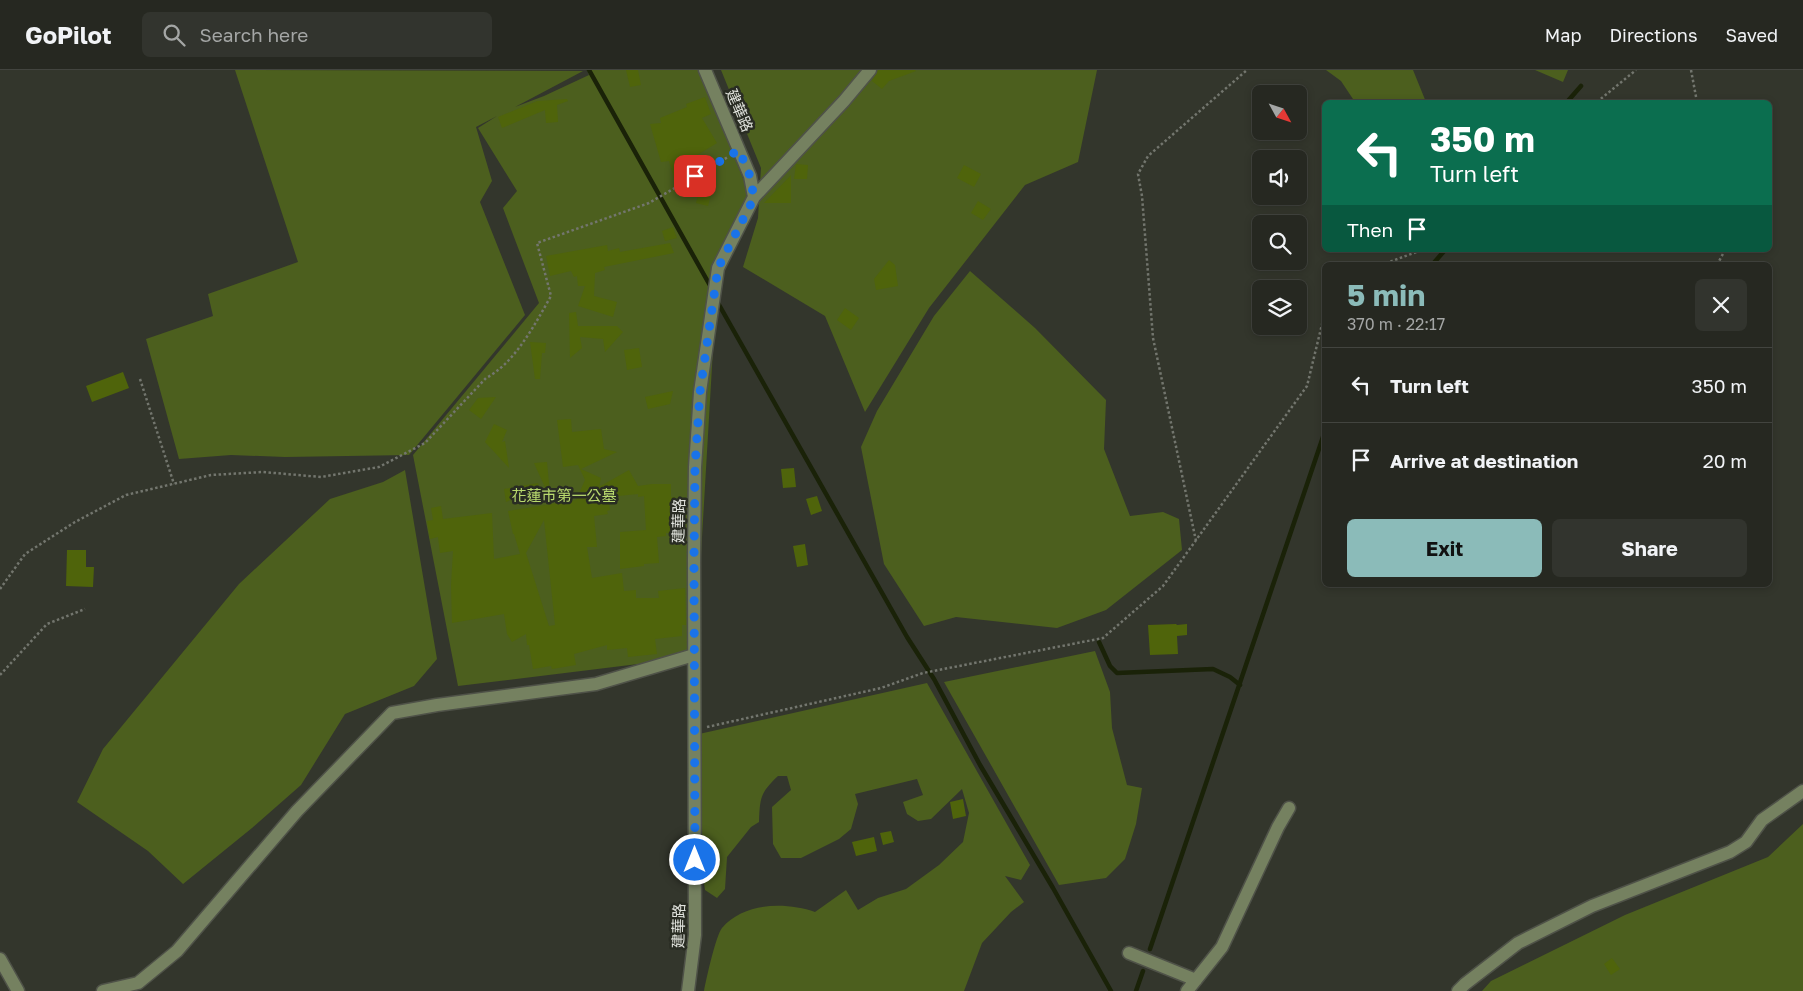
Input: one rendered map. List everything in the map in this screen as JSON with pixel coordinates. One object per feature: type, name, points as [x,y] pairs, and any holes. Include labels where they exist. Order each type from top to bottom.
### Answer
[{"type":"street","name":"建華路","points":[[688,991],[695,935],[695,467],[702,382],[718,268],[754,198],[750,176],[705,70]]},
{"type":"street","points":[[754,198],[844,101],[870,70]]},
{"type":"street","points":[[102,991],[138,983],[176,951],[297,811],[392,714],[437,705],[596,684],[694,655]]},
{"type":"street","points":[[1458,991],[1518,943],[1592,906],[1730,852],[1746,842],[1762,820],[1803,790]]},
{"type":"street","points":[[1187,991],[1222,947],[1278,827],[1289,808]]},
{"type":"street","points":[[1129,953],[1196,980]]},
{"type":"street","points":[[0,959],[18,991]]},
{"type":"path","points":[[1196,541],[1153,338],[1142,196],[1138,174],[1148,156],[1247,70]]},
{"type":"path","points":[[1599,100],[1636,70]]},
{"type":"path","points":[[1690,70],[1697,100]]},
{"type":"path","points":[[0,589],[25,554],[75,522],[126,495],[211,475],[263,472],[321,477],[379,467],[426,443],[486,378],[498,372],[530,333],[551,296],[537,243],[654,200],[739,150]]},
{"type":"path","points":[[1389,262],[1417,252]]},
{"type":"path","points":[[694,730],[881,688],[923,673],[1104,638],[1163,586],[1307,386],[1322,324]]},
{"type":"path","points":[[140,379],[174,484]]},
{"type":"path","points":[[0,675],[47,624],[86,610]]},
{"type":"green space","name":"花蓮市第一公墓","points":[[235,70],[583,71],[515,107],[589,75],[587,70],[700,70],[746,186],[746,205],[717,281],[695,657],[458,686],[413,455],[539,303],[503,208],[517,191],[478,128],[497,116],[476,127],[492,181],[480,202],[525,315],[409,455],[285,457],[231,455],[179,459],[146,339],[213,316],[208,294],[298,262]]},
{"type":"green space","points":[[721,70],[1097,70],[1078,162],[1025,185],[929,308],[865,412],[825,316],[743,267],[758,218],[761,168]]},
{"type":"green space","points":[[1326,70],[1413,70],[1425,100],[1354,100],[1341,81]]},
{"type":"green space","points":[[1535,70],[1568,70],[1563,82]]},
{"type":"green space","points":[[970,271],[1035,328],[1106,400],[1104,449],[1130,516],[1163,512],[1179,519],[1182,550],[1106,610],[1057,628],[956,617],[924,626],[884,564],[861,447],[877,411],[934,316]]},
{"type":"green space","points":[[405,470],[437,659],[414,686],[345,714],[301,785],[183,884],[148,851],[77,802],[103,749],[239,584],[330,499],[383,482]]},
{"type":"green space","points":[[1095,651],[1110,692],[1112,728],[1127,785],[1142,788],[1136,824],[1125,859],[1106,878],[1059,885],[944,682]]},
{"type":"green space","points":[[927,683],[1030,865],[1021,880],[1005,876],[1024,902],[1011,912],[982,943],[964,991],[704,991],[717,939],[722,928],[731,919],[742,913],[766,906],[791,907],[815,912],[846,890],[858,910],[878,898],[906,889],[939,865],[963,842],[969,813],[962,789],[931,819],[918,821],[907,814],[903,802],[923,795],[917,779],[855,794],[858,804],[851,829],[839,839],[801,858],[781,858],[773,844],[772,807],[791,790],[787,776],[778,776],[762,796],[759,822],[751,827],[727,857],[725,889],[717,898],[705,890],[701,862],[699,734]]},
{"type":"green space","points":[[1803,824],[1803,991],[1482,991],[1491,981],[1625,915],[1768,857]]},
{"type":"building","points":[[626,70],[638,70],[641,85],[630,87]]},
{"type":"building","points":[[878,70],[916,71],[889,81],[882,89],[872,81]]},
{"type":"building","points":[[705,97],[711,114],[702,118],[717,143],[694,157],[699,169],[674,178],[669,161],[661,162],[650,124],[661,123],[660,118],[687,107],[686,104]]},
{"type":"building","points":[[567,99],[568,101],[557,105],[558,122],[546,123],[545,110],[502,128],[498,117],[537,101]]},
{"type":"building","points":[[796,164],[808,165],[807,179],[794,179]]},
{"type":"building","points":[[964,165],[981,174],[974,187],[957,178]]},
{"type":"building","points":[[791,175],[791,203],[764,203]]},
{"type":"building","points":[[702,181],[714,184],[708,206],[696,203]]},
{"type":"building","points":[[978,201],[991,209],[983,220],[971,213]]},
{"type":"building","points":[[673,227],[677,238],[665,241],[662,231]]},
{"type":"building","points":[[670,243],[674,253],[604,267],[605,270],[595,273],[594,296],[617,302],[613,317],[578,306],[585,286],[578,286],[577,276],[574,277],[571,271],[550,276],[546,256],[607,245],[608,251],[619,248],[620,252]]},
{"type":"building","points":[[889,260],[895,265],[898,286],[876,290],[874,279]]},
{"type":"building","points":[[845,308],[859,318],[851,330],[837,320]]},
{"type":"building","points":[[576,312],[578,326],[617,326],[623,332],[605,352],[603,339],[580,337],[582,348],[570,358],[569,313]]},
{"type":"building","points":[[530,342],[546,343],[545,353],[542,353],[540,379],[535,379]]},
{"type":"building","points":[[639,348],[642,367],[627,370],[624,350]]},
{"type":"building","points":[[123,372],[129,388],[92,402],[86,386]]},
{"type":"building","points":[[673,391],[670,404],[648,409],[645,397]]},
{"type":"building","points":[[496,397],[481,419],[469,410],[478,398]]},
{"type":"building","points":[[571,419],[572,432],[601,429],[604,449],[617,452],[581,469],[601,478],[599,487],[629,470],[638,486],[671,484],[671,497],[675,497],[674,533],[666,533],[666,536],[657,537],[659,563],[620,569],[620,532],[646,530],[644,496],[638,497],[638,494],[608,497],[610,510],[607,511],[608,514],[594,516],[597,547],[587,547],[592,578],[622,573],[624,591],[636,590],[636,598],[659,598],[658,591],[685,588],[686,625],[682,625],[682,636],[655,639],[657,654],[628,657],[627,648],[607,650],[607,645],[574,654],[576,665],[552,669],[551,666],[533,669],[526,634],[512,642],[507,634],[504,614],[452,623],[451,585],[453,551],[440,553],[438,537],[430,539],[427,521],[433,520],[431,508],[441,506],[443,519],[492,513],[494,559],[520,554],[508,511],[576,500],[585,480],[578,465],[563,467],[557,420]],"holes":[[[544,520],[555,625],[549,626],[526,553]]]},
{"type":"building","points":[[494,424],[507,430],[502,442],[505,441],[509,468],[485,442]]},
{"type":"building","points":[[547,462],[550,494],[548,494],[534,463]]},
{"type":"building","points":[[794,468],[796,487],[783,488],[781,469]]},
{"type":"building","points":[[538,483],[539,487],[506,502],[504,489]]},
{"type":"building","points":[[817,496],[822,511],[811,515],[806,499]]},
{"type":"building","points":[[805,544],[808,565],[797,567],[793,546]]},
{"type":"building","points":[[67,550],[86,550],[86,567],[94,567],[93,587],[66,586]]},
{"type":"building","points":[[1187,624],[1187,635],[1177,636],[1178,654],[1150,655],[1148,625]]},
{"type":"building","points":[[963,799],[966,816],[953,819],[950,802]]},
{"type":"building","points":[[891,831],[894,842],[883,845],[880,833]]},
{"type":"building","points":[[874,837],[877,851],[856,856],[852,842]]},
{"type":"building","points":[[1612,958],[1620,969],[1611,975],[1604,964]]},
{"type":"waterway","points":[[589,70],[712,289]]},
{"type":"waterway","points":[[1569,100],[1581,86]]},
{"type":"waterway","points":[[1435,262],[1443,252]]},
{"type":"waterway","points":[[718,303],[907,637],[934,679],[980,765],[1111,991]]},
{"type":"waterway","points":[[1150,949],[1322,440]]},
{"type":"waterway","points":[[1099,642],[1110,666],[1117,673],[1213,669],[1230,677],[1240,685]]},
{"type":"waterway","points":[[1136,991],[1143,971]]},
{"type":"route","points":[[695,176],[739,150],[750,176],[754,198],[718,268],[700,392],[695,467],[694,560],[695,860]]}]
